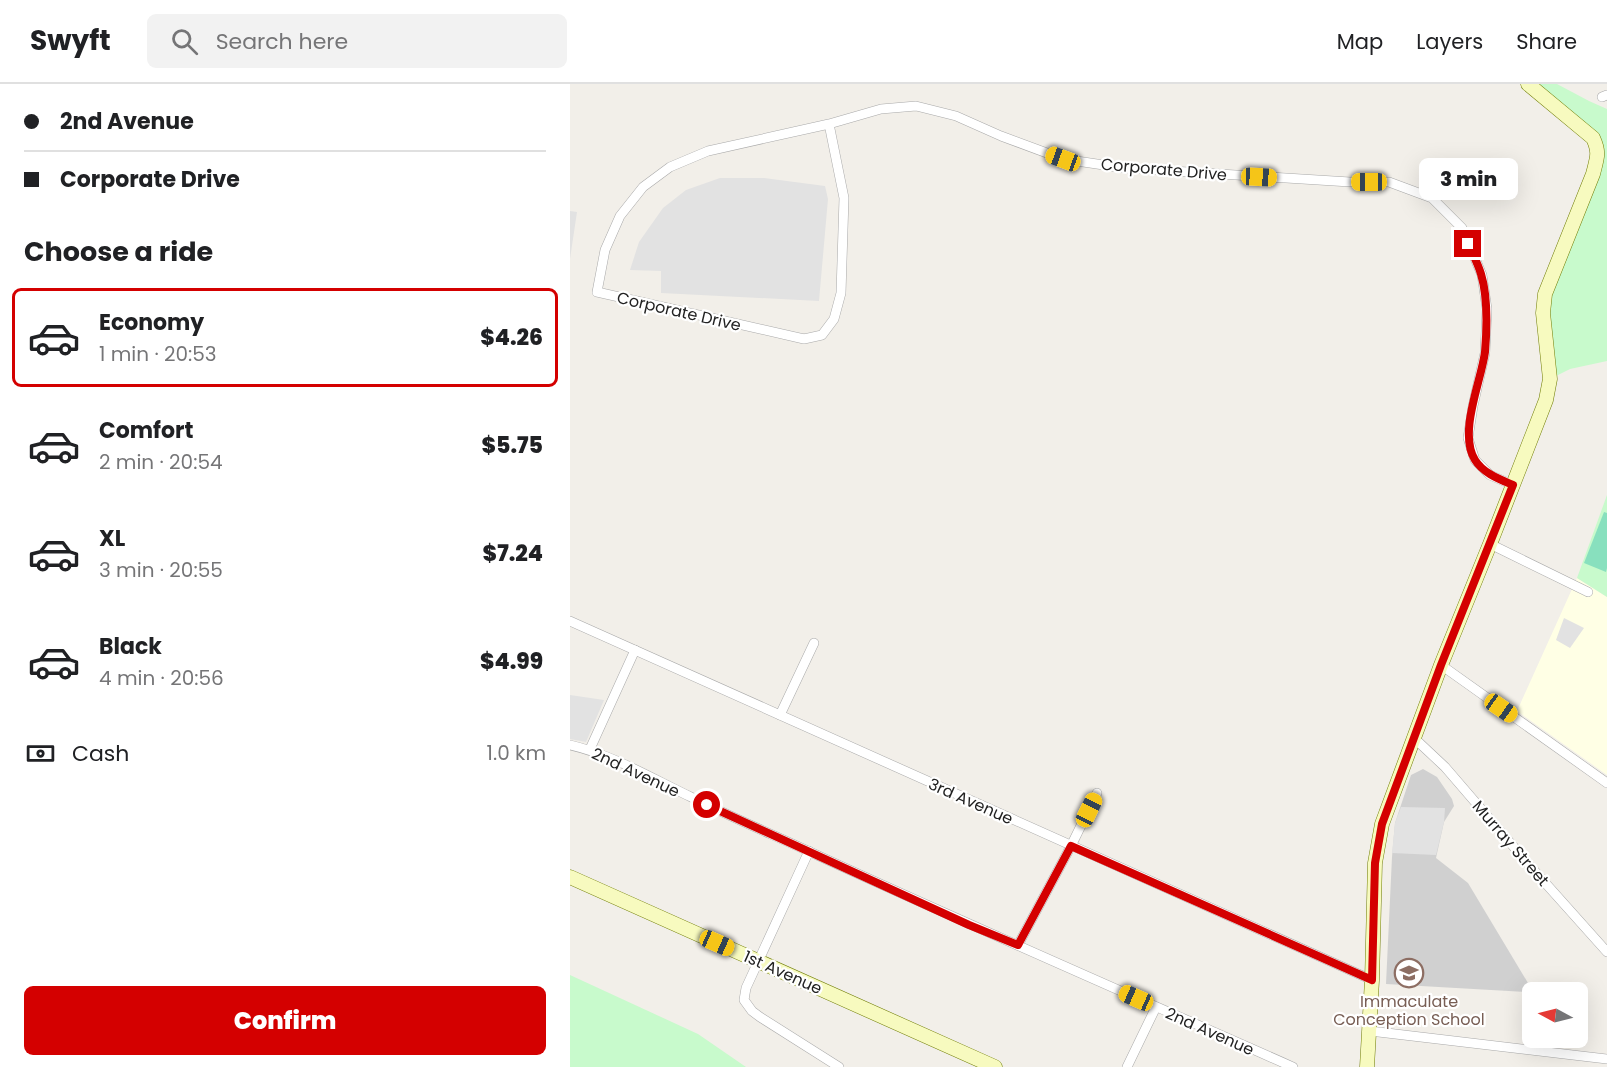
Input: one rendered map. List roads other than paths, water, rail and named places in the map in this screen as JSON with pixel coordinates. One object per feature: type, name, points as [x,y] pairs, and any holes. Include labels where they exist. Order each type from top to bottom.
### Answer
[{"type":"street","points":[[1367,1067],[1372,980],[1373,897],[1378,842],[1385,813],[1546,400],[1550,380],[1543,313],[1545,294],[1598,156],[1598,149],[1593,138],[1528,84]]},
{"type":"street","name":"Corporate Drive","points":[[829,124],[844,198],[841,293],[834,319],[822,335],[804,339],[597,292],[605,250],[620,216],[643,187],[670,167],[708,151],[829,124],[881,108],[916,106],[956,116],[1063,159],[1124,168],[1350,182],[1389,182],[1432,198],[1462,228],[1482,275],[1486,309],[1485,353],[1468,438],[1475,460],[1490,475],[1513,485]]},
{"type":"street","points":[[1490,544],[1588,592]]},
{"type":"street","name":"3rd Avenue","points":[[570,621],[1372,980]]},
{"type":"street","points":[[780,716],[814,643]]},
{"type":"street","points":[[590,750],[635,650]]},
{"type":"street","points":[[1441,665],[1607,783]]},
{"type":"street","name":"Murray Street","points":[[1413,737],[1451,774],[1607,952]]},
{"type":"street","name":"2nd Avenue","points":[[570,745],[609,757],[707,805],[969,925],[1293,1067]]},
{"type":"street","points":[[1018,945],[1097,793]]},
{"type":"street","points":[[809,851],[746,988],[744,1000],[752,1011],[839,1067]]},
{"type":"street","name":"1st Avenue","points":[[570,877],[995,1067]]},
{"type":"street","points":[[1127,1067],[1156,1007]]},
{"type":"street","points":[[1370,1031],[1607,1059]]},
{"type":"place","name":"Immaculate Conception School","points":[[1409,973]]}]
